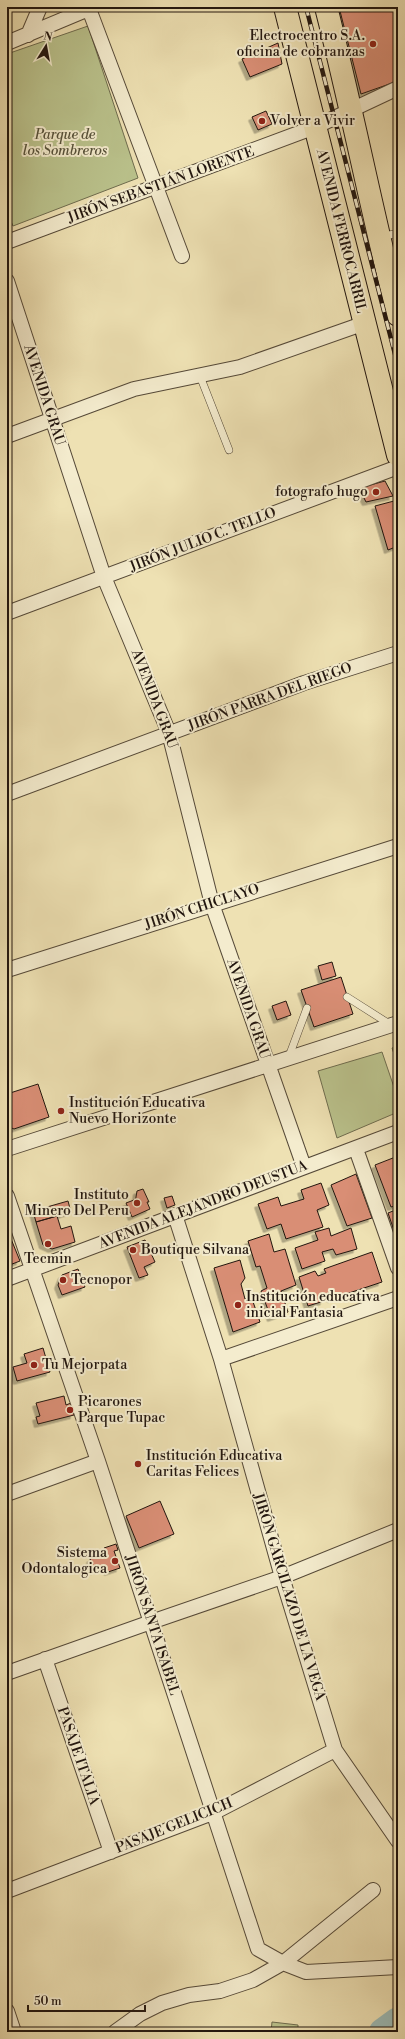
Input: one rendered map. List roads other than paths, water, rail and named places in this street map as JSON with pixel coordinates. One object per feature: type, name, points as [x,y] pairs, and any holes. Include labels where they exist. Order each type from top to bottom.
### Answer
[{"type":"main road","name":"AVENIDA FERROCARRIL","points":[[285,7],[398,455]]},
{"type":"main road","points":[[326,7],[352,109],[388,235],[398,315]]},
{"type":"street","points":[[28,35],[40,7]]},
{"type":"street","points":[[7,43],[91,8],[182,256]]},
{"type":"street","name":"JIRÓN SEBASTIÁN LORENTE","points":[[7,242],[315,128],[398,88]]},
{"type":"street","name":"AVENIDA GRAU","points":[[7,281],[104,577],[169,733],[212,904],[304,1167]]},
{"type":"street","points":[[7,436],[134,389],[240,368],[365,323]]},
{"type":"street","name":"JIRÓN JULIO C. TELLO","points":[[7,614],[398,467]]},
{"type":"street","name":"JIRÓN PARRA DEL RIEGO","points":[[7,794],[304,683],[398,653]]},
{"type":"street","name":"JIRÓN CHICLAYO","points":[[7,970],[398,846]]},
{"type":"street","points":[[7,1149],[395,1024]]},
{"type":"street","name":"AVENIDA ALEJANDRO DEUSTUA","points":[[7,1279],[398,1132]]},
{"type":"street","points":[[356,1149],[398,1268]]},
{"type":"street","name":"JIRÓN SANTA ISABEL","points":[[7,1196],[98,1461],[150,1622],[215,1812],[258,1948],[283,1963],[306,1972],[398,1967]]},
{"type":"street","name":"JIRÓN GARCILAZO DE LA VEGA","points":[[175,1215],[221,1359],[282,1578],[335,1750],[398,1841]]},
{"type":"street","points":[[221,1359],[398,1298]]},
{"type":"street","points":[[7,1494],[98,1461]]},
{"type":"street","points":[[7,1673],[150,1622],[282,1578],[398,1530]]},
{"type":"street","name":"PASAJE ITALIA","points":[[45,1659],[111,1852]]},
{"type":"street","name":"PASAJE GELICICH","points":[[7,1891],[215,1812],[335,1750]]},
{"type":"street","points":[[116,2032],[140,2014],[162,2003],[189,1994],[220,1991],[253,1980],[283,1963],[373,1890]]},
{"type":"street","points":[[7,2010],[14,2032]]},
{"type":"lane","points":[[200,376],[229,450]]},
{"type":"lane","points":[[347,997],[395,1024]]},
{"type":"lane","points":[[288,1059],[307,1008]]},
{"type":"waterway","points":[[383,2032],[398,2021]]},
{"type":"railway","points":[[306,7],[398,366]]},
{"type":"place","name":"Electrocentro S.A. oficina de cobranzas","points":[[373,44]]},
{"type":"place","name":"Volver a Vivir","points":[[262,121]]},
{"type":"place","name":"fotografo hugo","points":[[376,492]]},
{"type":"place","name":"Institución Educativa Nuevo Horizonte","points":[[61,1111]]},
{"type":"place","name":"Instituto Minero Del Peru","points":[[137,1203]]},
{"type":"place","name":"Tecmin","points":[[48,1244]]},
{"type":"place","name":"Boutique Silvana","points":[[133,1250]]},
{"type":"place","name":"Tecnopor","points":[[63,1280]]},
{"type":"place","name":"Institución educativa inicial Fantasia","points":[[238,1305]]},
{"type":"place","name":"Tu Mejorpata","points":[[34,1365]]},
{"type":"place","name":"Picarones Parque Tupac","points":[[70,1410]]},
{"type":"place","name":"Institución Educativa Caritas Felices","points":[[138,1464]]},
{"type":"place","name":"Sistema Odontalogica","points":[[115,1561]]},
{"type":"park label","name":"Parque de los Sombreros","points":[[65,144]]}]
